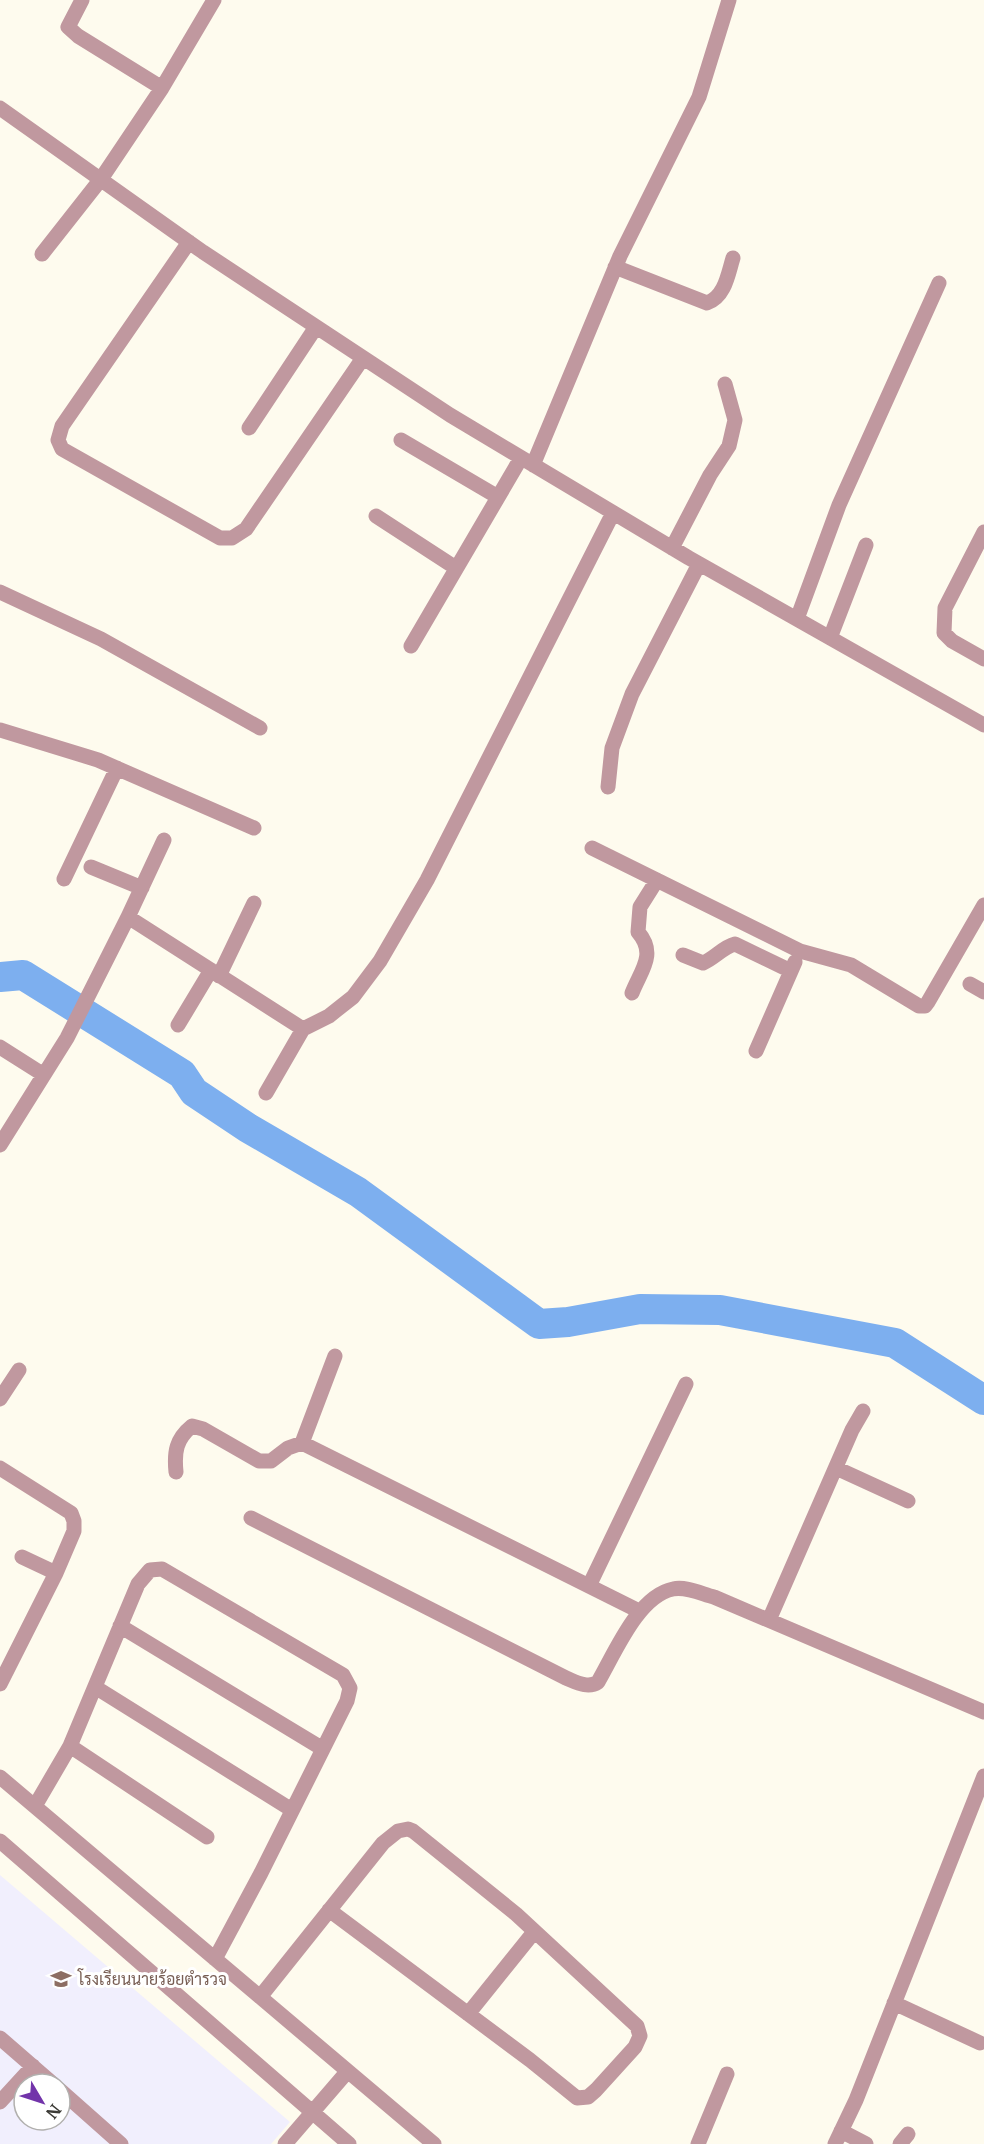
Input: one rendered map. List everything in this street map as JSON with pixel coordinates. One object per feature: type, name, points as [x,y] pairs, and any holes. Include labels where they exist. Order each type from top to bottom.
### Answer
[{"type":"street","points":[[82,0],[68,27],[78,36],[162,88]]},
{"type":"street","points":[[42,254],[101,179],[162,88],[214,0]]},
{"type":"street","points":[[411,646],[498,497],[527,461],[615,267],[699,97],[729,0]]},
{"type":"street","points":[[0,108],[189,242],[450,415],[699,564],[984,725]]},
{"type":"street","points":[[189,242],[62,426],[58,440],[62,449],[194,525],[220,538],[232,538],[246,529],[363,358]]},
{"type":"street","points":[[615,267],[707,303],[716,300],[724,288],[733,258]]},
{"type":"street","points":[[797,620],[839,504],[939,283]]},
{"type":"street","points":[[249,428],[316,327]]},
{"type":"street","points":[[672,548],[710,475],[729,446],[735,420],[725,384]]},
{"type":"street","points":[[401,440],[498,497]]},
{"type":"street","points":[[266,1093],[303,1029],[329,1016],[353,997],[380,961],[427,879],[613,513]]},
{"type":"street","points":[[376,516],[456,568]]},
{"type":"street","points":[[984,532],[945,608],[944,633],[952,641],[984,658]]},
{"type":"street","points":[[830,638],[866,545]]},
{"type":"street","points":[[608,787],[612,748],[632,694],[699,564]]},
{"type":"street","points":[[0,592],[101,639],[260,728]]},
{"type":"street","points":[[0,730],[98,760],[254,828]]},
{"type":"street","points":[[64,879],[117,768]]},
{"type":"street","points":[[0,1146],[67,1038],[128,918],[164,840]]},
{"type":"street","points":[[592,849],[800,951],[850,965],[922,1006],[927,1002],[984,905]]},
{"type":"street","points":[[91,867],[142,888]]},
{"type":"street","points":[[632,993],[646,964],[647,954],[647,942],[638,932],[640,908],[657,880]]},
{"type":"street","points":[[178,1025],[215,973],[254,903]]},
{"type":"street","points":[[128,918],[303,1029]]},
{"type":"street","points":[[683,955],[703,963],[735,944],[791,971]]},
{"type":"street","points":[[756,1051],[800,951]]},
{"type":"street","points":[[970,984],[984,992]]},
{"type":"street","points":[[0,1047],[44,1075]]},
{"type":"street","points":[[302,1443],[335,1356]]},
{"type":"street","points":[[0,1399],[19,1370]]},
{"type":"street","points":[[589,1586],[686,1384]]},
{"type":"street","points":[[768,1620],[852,1430],[863,1411]]},
{"type":"street","points":[[176,1472],[174,1458],[176,1445],[192,1426],[203,1429],[259,1461],[271,1461],[288,1448],[302,1443],[639,1611]]},
{"type":"street","points":[[0,1467],[71,1513],[74,1521],[74,1532],[56,1573],[0,1684]]},
{"type":"street","points":[[836,1468],[908,1502]]},
{"type":"street","points":[[251,1518],[566,1678],[588,1686],[598,1682],[639,1611],[660,1593],[675,1588],[714,1598],[984,1712]]},
{"type":"street","points":[[22,1557],[56,1573]]},
{"type":"street","points":[[35,1806],[70,1746],[138,1584],[150,1570],[162,1569],[343,1675],[348,1682],[350,1693],[215,1959]]},
{"type":"street","points":[[120,1626],[323,1749]]},
{"type":"street","points":[[95,1687],[292,1810]]},
{"type":"street","points":[[70,1746],[207,1837]]},
{"type":"street","points":[[866,2144],[838,2138],[856,2100],[984,1776]]},
{"type":"street","points":[[0,1777],[434,2144]]},
{"type":"street","points":[[260,1997],[329,1910],[383,1844],[398,1831],[408,1829],[516,1914],[637,2026],[640,2036],[635,2047],[596,2090],[588,2097],[577,2098],[329,1910]]},
{"type":"street","points":[[0,1841],[349,2144]]},
{"type":"street","points":[[468,2014],[534,1932]]},
{"type":"street","points":[[894,2003],[980,2043]]},
{"type":"street","points":[[0,2038],[40,2072]]},
{"type":"street","points":[[0,2102],[33,2066]]},
{"type":"street","points":[[285,2144],[347,2072]]},
{"type":"street","points":[[698,2144],[727,2074]]},
{"type":"street","points":[[72,2101],[121,2144]]},
{"type":"shaded area","name":"โรงเรียนนายร้อยตำรวจ","points":[[0,1875],[290,2122],[271,2144],[0,2144]]},
{"type":"waterway","points":[[0,977],[23,975],[182,1074],[194,1092],[248,1128],[358,1192],[539,1324],[568,1322],[640,1309],[720,1310],[895,1343],[984,1400]]},
{"type":"place","name":"โรงเรียนนายร้อยตำรวจ","points":[[61,1979]]}]
